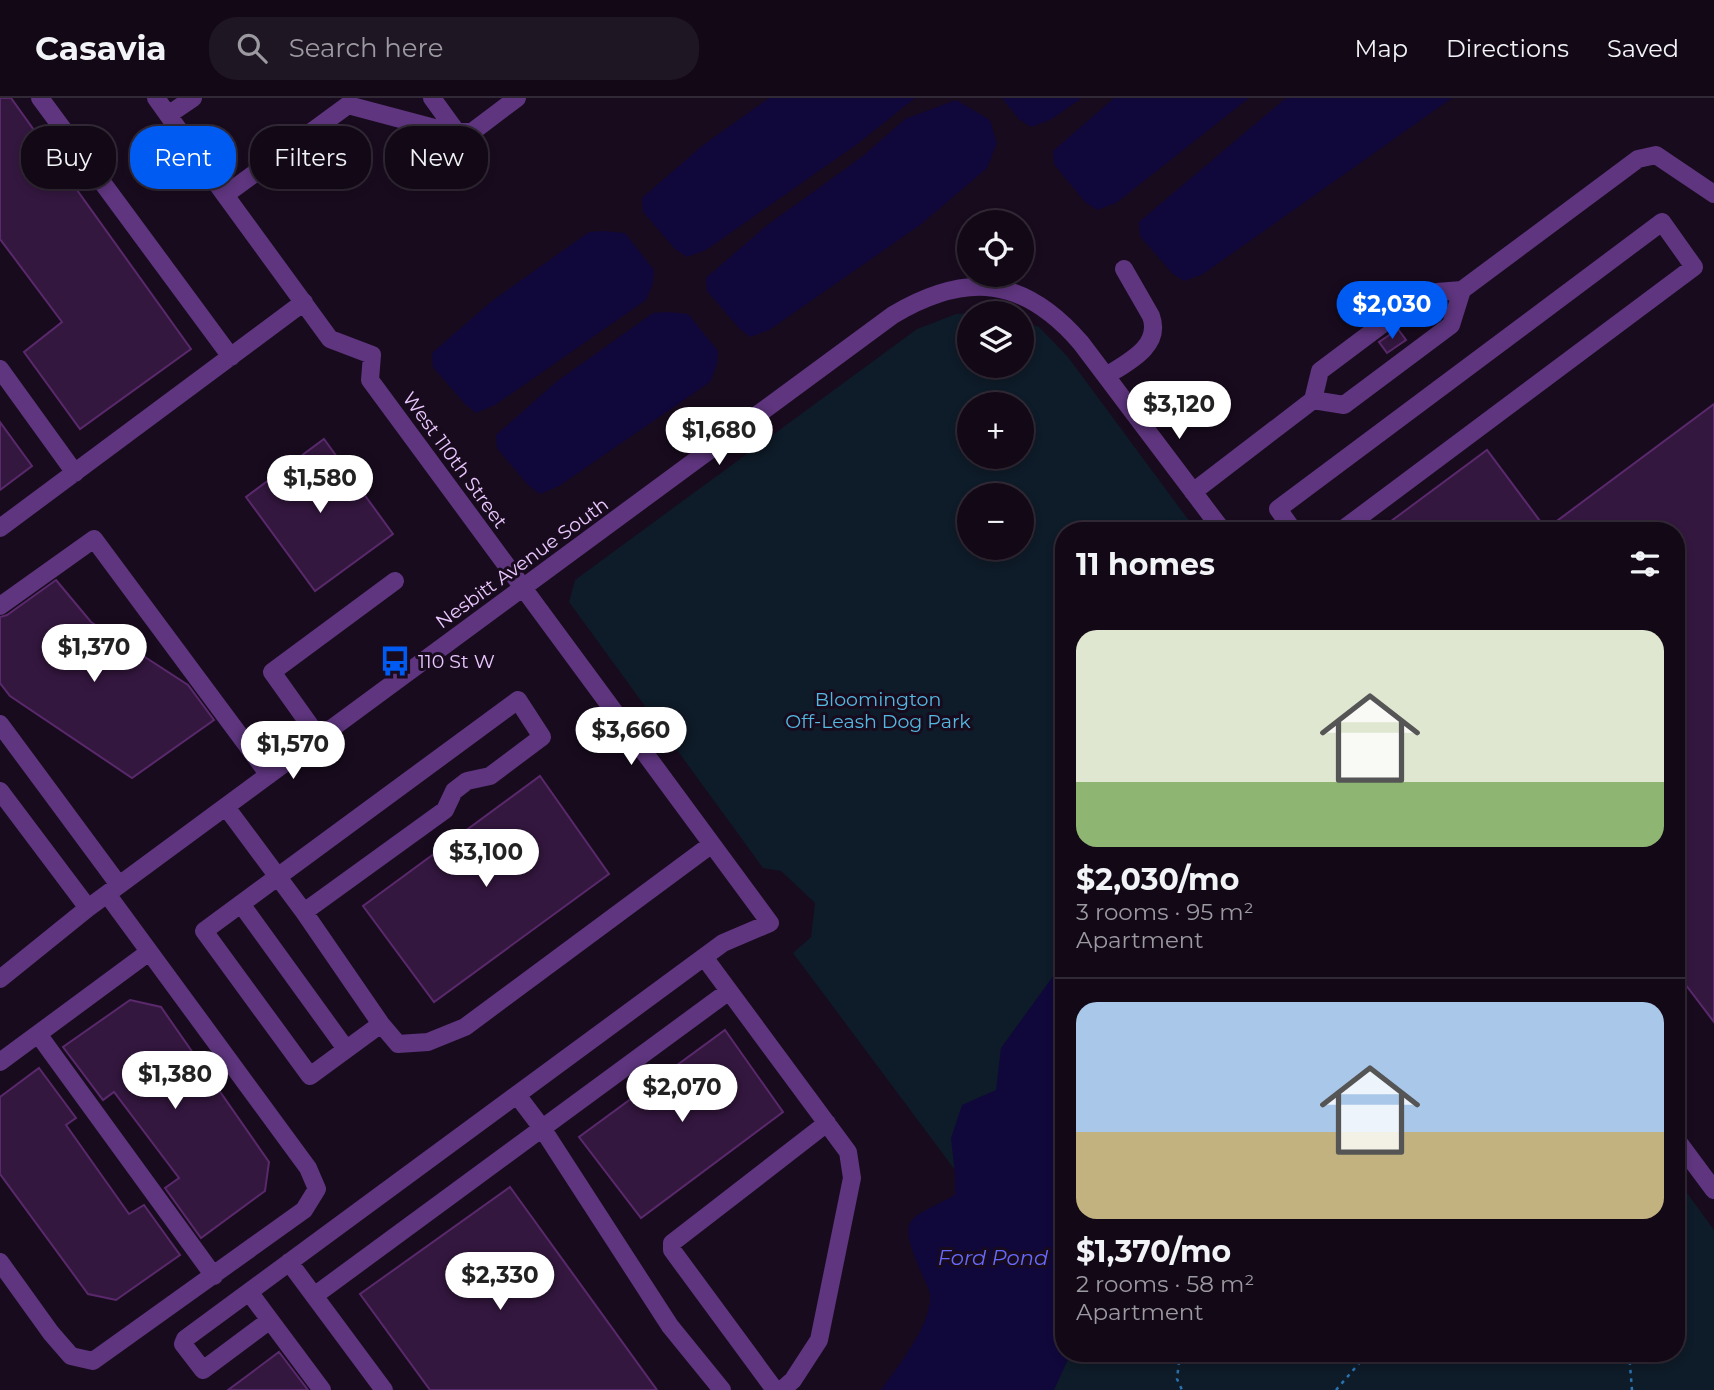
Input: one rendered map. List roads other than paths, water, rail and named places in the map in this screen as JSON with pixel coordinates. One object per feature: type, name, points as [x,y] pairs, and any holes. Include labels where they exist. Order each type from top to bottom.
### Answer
[{"type":"street","points":[[40,98],[231,357]]},
{"type":"street","points":[[0,527],[304,303],[156,98]]},
{"type":"street","points":[[168,116],[193,98]]},
{"type":"street","points":[[432,98],[452,126]]},
{"type":"street","points":[[480,126],[517,98]]},
{"type":"street","points":[[225,195],[348,106],[426,126]]},
{"type":"street","points":[[1193,492],[1313,400],[1320,371],[1424,293],[1462,290],[1638,159],[1656,155],[1714,194]]},
{"type":"street","points":[[1287,522],[1278,509],[1662,222],[1693,267],[1353,522]]},
{"type":"street","points":[[1106,376],[1138,355],[1153,340],[1154,323],[1124,269]]},
{"type":"street","name":"Nesbitt Avenue South","points":[[0,979],[88,908],[893,315],[918,300],[947,289],[978,286],[1008,291],[1036,302],[1061,320],[1216,522]]},
{"type":"street","points":[[1313,400],[1344,405],[1451,325],[1462,290]]},
{"type":"street","name":"West 110th Street","points":[[304,303],[330,339],[372,355],[370,380],[771,923],[723,943],[704,957]]},
{"type":"street","points":[[0,369],[75,473]]},
{"type":"street","points":[[0,606],[94,539],[270,775]]},
{"type":"street","points":[[319,738],[272,672],[395,581]]},
{"type":"street","points":[[304,912],[445,810],[454,791],[467,781],[490,776],[542,737],[518,700],[204,931],[310,1076],[381,1024]]},
{"type":"street","points":[[0,724],[113,890],[149,952],[308,1168],[317,1189],[303,1210],[93,1361],[71,1356],[0,1262]]},
{"type":"street","points":[[0,791],[88,908]]},
{"type":"street","points":[[226,807],[398,1044],[428,1042],[465,1027],[712,844]]},
{"type":"street","points":[[241,904],[346,1049]]},
{"type":"street","name":"Nesbitt Avenue South","points":[[0,971],[41,944]]},
{"type":"street","points":[[0,1062],[149,952]]},
{"type":"street","points":[[270,1321],[202,1370],[183,1344],[185,1339],[704,957],[848,1152],[852,1178],[820,1340],[793,1380],[782,1390]]},
{"type":"street","points":[[314,1296],[729,991]]},
{"type":"street","points":[[38,1034],[214,1276]]},
{"type":"street","points":[[517,1095],[542,1128],[670,1326],[722,1390]]},
{"type":"street","points":[[775,1390],[673,1250],[672,1243],[827,1123]]},
{"type":"street","points":[[1685,1151],[1714,1190]]},
{"type":"street","points":[[289,1262],[384,1390]]},
{"type":"street","points":[[249,1292],[322,1390]]},
{"type":"water","points":[[769,98],[915,98],[856,145],[706,250],[687,257],[675,249],[643,212],[642,198],[702,146]]},
{"type":"water","points":[[1002,98],[1082,98],[1050,120],[1031,127],[1019,119]]},
{"type":"water","points":[[1114,98],[1249,98],[1116,203],[1097,210],[1085,202],[1054,164],[1053,151]]},
{"type":"water","points":[[1286,98],[1452,98],[1203,274],[1184,281],[1172,273],[1140,236],[1139,222]]},
{"type":"water","points":[[956,100],[990,120],[997,143],[987,168],[920,225],[769,330],[750,337],[739,328],[707,291],[706,278],[766,226],[863,156],[905,119]]},
{"type":"water","points":[[589,232],[625,233],[654,270],[653,283],[646,300],[495,405],[476,413],[433,367],[432,353],[492,301]]},
{"type":"water","points":[[653,313],[688,314],[718,351],[717,364],[710,382],[559,486],[540,494],[528,485],[497,448],[496,435],[556,382]]},
{"type":"water","name":"Ford Pond","points":[[1054,975],[1055,1362],[1067,1362],[1054,1390],[881,1390],[913,1344],[929,1306],[930,1295],[909,1238],[911,1221],[917,1215],[955,1195],[951,1138],[962,1105],[996,1090],[1001,1048]]},
{"type":"place","name":"110 St W","points":[[395,661]]},
{"type":"park label","name":"Bloomington Off-Leash Dog Park","points":[[878,710]]}]
